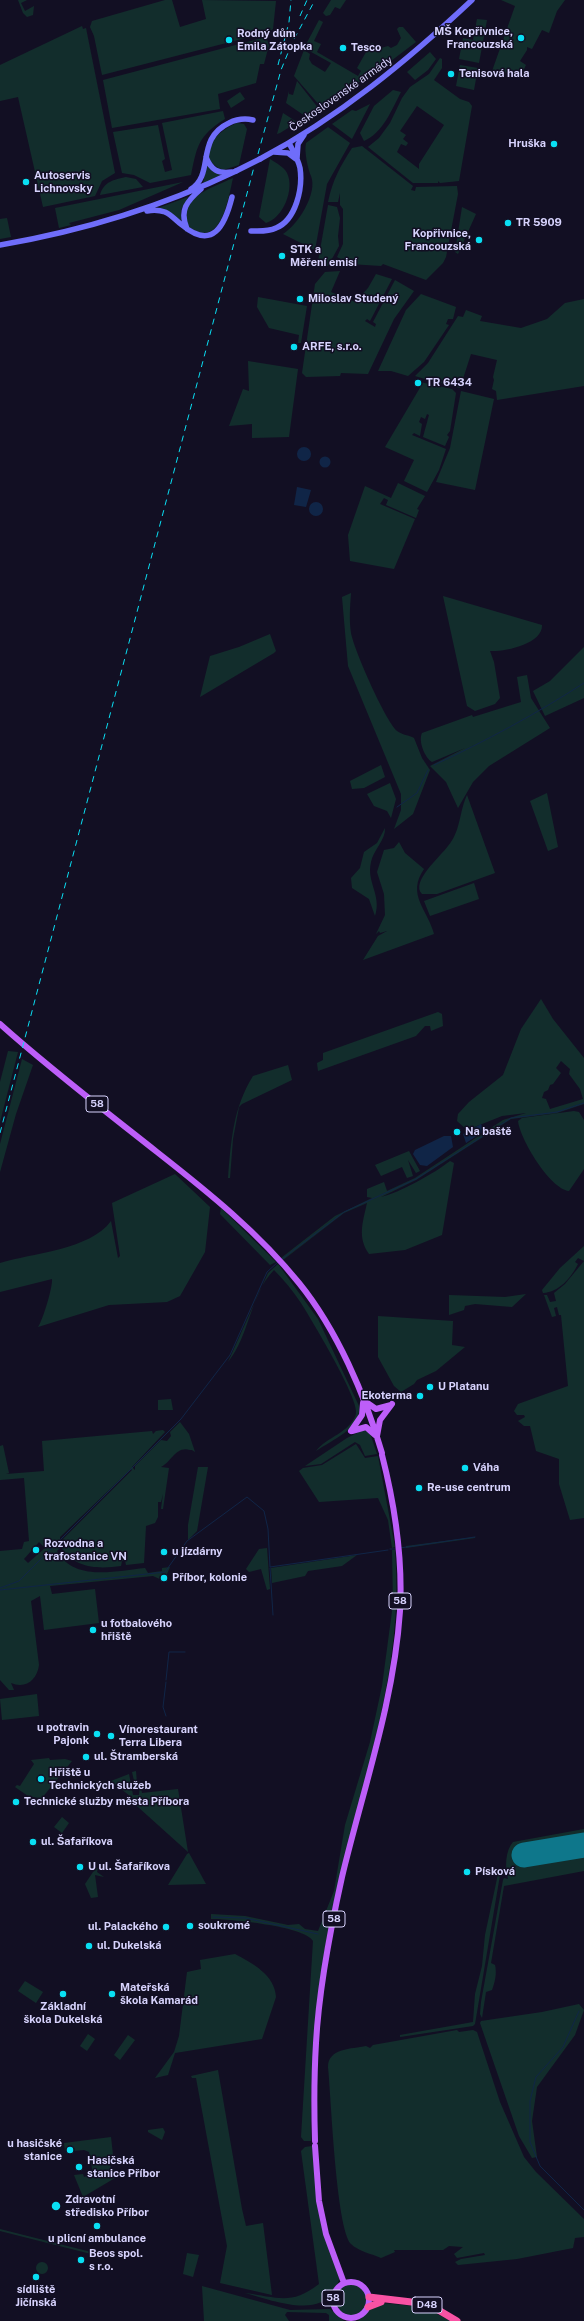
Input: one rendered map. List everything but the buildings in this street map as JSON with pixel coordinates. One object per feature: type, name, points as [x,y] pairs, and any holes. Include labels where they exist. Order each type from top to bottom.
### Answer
[{"type":"highway","name":"D48","points":[[369,2297],[420,2303],[435,2308],[457,2321]]},
{"type":"highway","name":"D48","points":[[368,2307],[379,2302],[411,2303],[434,2310],[453,2321]]},
{"type":"main road","name":"Československé armády","points":[[205,186],[236,172],[289,143],[388,75],[472,0]]},
{"type":"main road","points":[[181,196],[201,181],[210,141],[221,128],[240,119],[253,120]]},
{"type":"main road","points":[[297,160],[298,144],[309,130]]},
{"type":"main road","points":[[251,231],[274,229],[290,215],[300,186],[300,171],[297,160],[289,143]]},
{"type":"main road","points":[[272,152],[288,153],[297,160]]},
{"type":"main road","points":[[206,157],[211,167],[216,171],[236,172]]},
{"type":"main road","points":[[0,245],[54,234],[134,212],[205,186]]},
{"type":"main road","points":[[187,229],[183,218],[185,205],[189,199],[205,186]]},
{"type":"main road","points":[[134,212],[164,211],[187,229],[202,236],[217,231],[226,217],[232,196]]},
{"type":"main road","name":"58","points":[[0,1024],[43,1061],[211,1195],[284,1265],[300,1284],[344,1356],[364,1399],[382,1454],[398,1541],[400,1589],[398,1631],[385,1710],[343,1876],[325,1964],[316,2042],[315,2144],[319,2201],[344,2283]]},
{"type":"main road","points":[[364,1399],[376,1409],[392,1404],[380,1420],[377,1437]]},
{"type":"main road","points":[[364,1399],[363,1414],[351,1432],[366,1427],[377,1437]]},
{"type":"main road","name":"58","points":[[368,2307],[361,2315],[351,2320],[338,2313],[333,2304],[334,2293],[344,2283],[351,2282],[361,2285],[369,2297]]},
{"type":"main road","points":[[368,2307],[369,2297]]},
{"type":"green space","points":[[18,0],[27,0],[21,3],[25,11],[34,6],[33,15],[27,17],[23,13]]},
{"type":"green space","points":[[165,0],[172,0],[180,27],[206,19],[202,0],[276,1],[273,29],[269,32],[102,75],[94,36],[90,27],[92,21]]},
{"type":"green space","points":[[331,0],[346,0],[340,9],[335,7],[330,15],[326,16],[323,13]]},
{"type":"green space","points":[[501,0],[565,0],[557,11],[549,33],[542,30],[532,49],[527,47],[527,50],[520,61],[526,65],[521,75],[515,72],[513,76],[497,69],[494,76],[491,74],[515,6]]},
{"type":"green space","points":[[477,19],[487,20],[479,63],[459,59],[463,38],[473,40]]},
{"type":"green space","points":[[319,20],[323,22],[314,41],[321,44],[317,52],[358,76],[361,71],[357,68],[370,45],[372,43],[381,48],[388,46],[391,48],[397,45],[401,38],[397,29],[399,27],[403,27],[416,42],[387,64],[321,107],[294,76],[304,50],[310,54],[309,59],[312,64],[325,72],[331,63],[304,48]]},
{"type":"green space","points":[[82,26],[83,29],[86,28],[115,173],[102,181],[95,196],[43,207],[18,97],[0,101],[0,65]]},
{"type":"green space","points":[[266,37],[269,45],[264,64],[260,64],[256,83],[218,94],[220,109],[112,128],[103,80]]},
{"type":"green space","points":[[430,52],[436,59],[428,70],[415,80],[407,72]]},
{"type":"green space","points":[[440,58],[442,59],[442,68],[434,80],[460,99],[469,102],[472,106],[459,181],[413,183],[368,147],[379,138],[390,123],[402,98],[410,87],[429,74]],"holes":[[[417,106],[444,125],[419,164],[419,169],[397,152],[401,144],[406,146],[408,143],[403,139],[406,135],[400,131]]]},
{"type":"green space","points":[[460,65],[478,68],[474,90],[456,86]]},
{"type":"green space","points":[[297,81],[319,109],[277,134],[283,113],[297,122],[305,116],[286,103],[289,91],[289,94],[293,95]]},
{"type":"green space","points":[[393,90],[401,92],[390,113],[377,132],[364,141],[360,133],[374,106]]},
{"type":"green space","points":[[240,92],[245,99],[231,108],[227,101]]},
{"type":"green space","points":[[370,104],[352,139],[332,124],[352,110],[356,111]]},
{"type":"green space","points":[[223,111],[225,119],[209,131],[200,142],[191,175],[150,183],[134,175],[122,173],[113,132],[158,125],[165,159],[162,161],[165,172],[172,170],[162,123]]},
{"type":"green space","points":[[237,123],[244,124],[247,129],[239,165],[223,170],[214,165],[210,158],[209,152],[211,145],[215,138],[222,132]]},
{"type":"green space","points":[[328,127],[350,143],[327,184],[315,250],[283,234],[295,224],[305,208],[312,191],[306,143]]},
{"type":"green space","points":[[362,146],[413,186],[411,190],[415,191],[416,187],[457,186],[458,194],[446,257],[443,263],[426,280],[383,264],[381,266],[350,264],[337,257],[343,244],[343,209],[340,205],[340,193],[338,202],[328,202],[340,167],[352,148]]},
{"type":"green space","points":[[270,159],[286,171],[289,180],[289,187],[286,202],[282,209],[278,215],[266,223],[259,217]]},
{"type":"green space","points":[[207,166],[221,176],[203,184],[206,167]]},
{"type":"green space","points":[[126,177],[136,179],[143,187],[100,195],[107,184],[114,180]]},
{"type":"green space","points":[[233,178],[229,198],[221,219],[216,227],[209,232],[200,232],[189,227],[187,217],[188,208],[192,201],[207,190]]},
{"type":"green space","points":[[183,182],[119,210],[69,223],[71,225],[59,228],[55,208]]},
{"type":"green space","points":[[188,197],[181,210],[181,221],[158,208]]},
{"type":"green space","points":[[328,205],[337,207],[340,218],[338,236],[339,246],[328,266],[317,267]]},
{"type":"green space","points":[[462,207],[476,214],[458,254],[455,252]]},
{"type":"green space","points":[[7,218],[11,237],[0,239],[0,219]]},
{"type":"green space","points":[[340,271],[331,292],[355,302],[368,288],[376,274],[392,279],[370,321],[367,319],[365,321],[375,327],[376,324],[373,322],[395,280],[414,291],[394,319],[368,374],[341,373],[340,376],[306,377],[302,373],[315,284],[325,272]]},
{"type":"green space","points":[[421,294],[456,307],[453,319],[448,319],[446,324],[449,325],[424,362],[408,376],[391,371],[378,371],[406,310]]},
{"type":"green space","points":[[258,297],[307,306],[301,343],[298,343],[299,335],[269,328],[257,307]]},
{"type":"green space","points":[[584,299],[584,386],[497,400],[496,391],[492,389],[497,360],[471,354],[460,388],[441,383],[442,380],[440,379],[438,383],[415,376],[428,363],[458,316],[463,317],[466,310],[482,316],[480,321],[521,328],[547,319],[565,303]]},
{"type":"green space","points":[[248,361],[298,369],[289,437],[252,438],[252,424],[229,426],[243,389],[249,391]]},
{"type":"green space","points":[[420,382],[452,389],[456,393],[450,431],[447,435],[449,437],[445,446],[423,437],[429,415],[427,414],[425,419],[421,417],[419,422],[422,424],[420,436],[414,433],[412,435],[446,449],[439,470],[427,492],[404,481],[414,460],[385,447],[421,386]]},
{"type":"green space","points":[[461,391],[494,399],[475,490],[436,482],[450,448]]},
{"type":"green space","points":[[398,483],[425,496],[417,509],[419,510],[416,518],[386,505],[388,500],[384,498],[380,504],[415,519],[394,569],[350,561],[348,535],[365,486],[391,498]]},
{"type":"green space","points":[[351,593],[351,633],[353,642],[371,684],[392,724],[397,731],[414,738],[422,758],[430,770],[413,814],[394,829],[401,810],[401,794],[348,666],[342,597]]},
{"type":"green space","points":[[443,596],[542,625],[541,632],[530,642],[522,646],[490,651],[494,662],[500,698],[495,704],[475,711],[467,706]]},
{"type":"green space","points":[[270,634],[276,651],[274,653],[200,697],[210,656],[239,647]]},
{"type":"green space","points":[[584,647],[584,698],[545,716],[533,691],[550,681]]},
{"type":"green space","points":[[527,675],[531,698],[550,728],[489,766],[473,782],[458,808],[446,782],[430,766],[465,748],[432,762],[429,760],[423,749],[421,740],[422,733],[472,715],[473,717],[521,702],[517,677]]},
{"type":"green space","points":[[381,765],[385,777],[364,788],[352,789],[350,781]]},
{"type":"green space","points":[[390,783],[396,799],[391,818],[387,811],[374,806],[367,794]]},
{"type":"green space","points":[[547,793],[558,847],[548,851],[530,801]]},
{"type":"green space","points":[[467,795],[495,873],[437,894],[422,894],[419,889],[423,876],[452,840],[458,828],[462,808]]},
{"type":"green space","points":[[385,828],[384,836],[372,858],[370,869],[370,876],[377,902],[375,916],[369,899],[352,888],[351,878],[360,868],[364,852],[377,843]]},
{"type":"green space","points":[[399,842],[405,853],[424,869],[419,878],[417,887],[418,895],[434,934],[363,960],[378,936],[387,931],[380,933],[379,931],[376,934],[385,915],[384,894],[377,872],[384,850],[394,848]]},
{"type":"green space","points":[[474,883],[479,899],[430,916],[424,901]]},
{"type":"green space","points":[[541,999],[553,1019],[584,1058],[584,1104],[557,1113],[511,1119],[416,1180],[381,1197],[389,1195],[417,1182],[450,1161],[454,1163],[442,1235],[405,1250],[369,1254],[365,1248],[362,1235],[367,1203],[344,1213],[283,1260],[281,1258],[335,1216],[372,1198],[367,1197],[367,1189],[384,1182],[387,1191],[415,1178],[503,1120],[526,1113],[502,1116],[467,1130],[457,1121],[458,1114],[469,1102],[503,1075],[521,1029]],"holes":[[[561,1061],[570,1069],[569,1074],[580,1089],[583,1099],[550,1109],[546,1099],[542,1098],[544,1092],[548,1090],[550,1085],[553,1084],[561,1073],[556,1068]]]},
{"type":"green space","points":[[438,1012],[442,1014],[443,1026],[431,1031],[430,1026],[425,1026],[416,1036],[318,1071],[317,1063],[323,1060],[323,1053]]},
{"type":"green space","points":[[8,1051],[18,1052],[0,1122],[0,1082]]},
{"type":"green space","points":[[22,1059],[33,1065],[16,1114],[0,1172],[0,1144]]},
{"type":"green space","points":[[288,1065],[292,1080],[242,1104],[239,1107],[233,1139],[230,1178],[228,1178],[234,1125],[237,1113],[241,1100],[246,1088],[253,1076]]},
{"type":"green space","points":[[574,1111],[579,1112],[584,1120],[584,1169],[569,1191],[561,1188],[553,1182],[545,1173],[530,1151],[518,1121],[522,1118]]},
{"type":"green space","points":[[409,1151],[420,1171],[416,1173],[408,1160],[413,1176],[407,1178],[402,1167],[381,1176],[375,1165]]},
{"type":"green space","points":[[175,1174],[210,1207],[205,1252],[180,1296],[167,1302],[109,1305],[38,1327],[47,1303],[52,1279],[0,1292],[0,1263],[75,1244],[102,1231],[111,1221],[118,1258],[120,1256],[112,1203]]},
{"type":"green space","points":[[221,1208],[276,1262],[270,1265],[220,1214]]},
{"type":"green space","points":[[584,1246],[584,1261],[578,1258],[575,1262],[578,1264],[564,1283],[554,1290],[543,1293],[542,1290],[560,1268]]},
{"type":"green space","points":[[584,1261],[584,1518],[570,1520],[559,1484],[559,1459],[536,1451],[530,1426],[524,1426],[518,1421],[525,1417],[524,1415],[517,1415],[514,1411],[518,1404],[568,1386],[561,1315],[559,1315],[557,1307],[554,1308],[556,1316],[552,1317],[544,1295],[547,1295],[550,1302],[556,1301],[554,1293],[565,1284]]},
{"type":"green space","points":[[278,1264],[318,1319],[359,1406],[359,1414],[351,1427],[345,1433],[316,1451],[320,1446],[349,1426],[356,1414],[355,1406],[343,1377],[324,1341],[301,1303],[274,1270],[261,1289],[268,1273]]},
{"type":"green space","points":[[526,1294],[512,1307],[475,1304],[465,1306],[464,1310],[449,1315],[449,1295],[505,1297]]},
{"type":"green space","points":[[255,1303],[241,1340],[228,1362]]},
{"type":"green space","points":[[378,1316],[453,1321],[452,1345],[465,1347],[436,1371],[417,1380],[414,1384],[401,1392],[394,1386],[378,1357]]},
{"type":"green space","points":[[171,1399],[173,1410],[158,1410],[158,1400]]},
{"type":"green space","points":[[180,1422],[189,1434],[195,1452],[185,1449],[181,1450],[161,1467],[169,1468],[163,1509],[161,1509],[163,1494],[161,1502],[158,1502],[158,1517],[155,1523],[146,1526],[144,1563],[126,1565],[125,1560],[122,1561],[121,1566],[88,1566],[73,1560],[61,1547],[57,1551],[64,1561],[85,1571],[109,1572],[145,1568],[148,1573],[162,1571],[162,1568],[170,1567],[164,1581],[153,1576],[50,1586],[52,1594],[95,1589],[99,1623],[44,1630],[40,1596],[31,1601],[39,1665],[38,1670],[30,1682],[21,1685],[11,1683],[14,1690],[9,1690],[0,1680],[0,1551],[22,1549],[24,1542],[29,1541],[24,1478],[0,1480],[0,1446],[3,1445],[9,1473],[6,1474],[44,1471],[42,1441],[152,1431],[153,1434],[156,1431],[163,1430],[165,1432],[132,1467],[135,1470],[135,1466],[161,1440],[167,1441],[171,1436],[170,1432]],"holes":[[[131,1469],[132,1470],[60,1542],[60,1537]],[[39,1542],[45,1548],[28,1563],[24,1559]]]},
{"type":"green space","points":[[363,1430],[370,1433],[377,1454],[365,1456],[360,1445],[355,1442],[321,1464],[305,1466],[347,1438]]},
{"type":"green space","points":[[356,1444],[365,1458],[378,1456],[395,1547],[392,1548],[388,1520],[378,1498],[319,1502],[299,1471],[303,1468],[322,1465]]},
{"type":"green space","points":[[198,1467],[208,1467],[197,1531],[188,1540],[188,1525]]},
{"type":"green space","points":[[475,1538],[406,1548],[406,1546]]},
{"type":"green space","points":[[267,1548],[270,1589],[267,1590],[261,1569],[249,1572],[246,1569],[259,1549]]},
{"type":"green space","points":[[392,1550],[395,1550],[396,1594],[394,1637],[388,1680],[369,1766],[346,1851],[329,1924],[319,1986],[313,2048],[311,2141],[304,2141],[301,2137],[313,1941],[307,1936],[296,1931],[282,1927],[233,1920],[211,1919],[211,1914],[245,1916],[288,1925],[299,1924],[305,1929],[318,1931],[334,1891],[345,1825],[370,1742],[382,1686],[393,1604]]},
{"type":"green space","points":[[357,1555],[342,1566],[308,1571],[305,1576],[272,1583],[271,1568]]},
{"type":"green space","points":[[37,1694],[39,1716],[2,1720],[0,1699]]},
{"type":"green space","name":"Hřiště u Technických služeb","points":[[49,1758],[50,1760],[65,1759],[72,1761],[33,1809],[39,1798],[28,1796],[15,1787],[17,1785],[20,1786],[34,1764],[31,1760]]},
{"type":"green space","points":[[136,1771],[137,1784],[140,1784],[142,1793],[178,1789],[188,1852],[128,1798],[130,1796],[111,1781],[129,1774],[133,1795],[139,1795],[140,1786],[135,1785],[132,1772]]},
{"type":"green space","points":[[62,1817],[69,1823],[62,1833],[54,1827]]},
{"type":"green space","points":[[584,1829],[584,1871],[504,1886],[491,1963],[495,1965],[496,1971],[494,1984],[492,1990],[486,1992],[482,2018],[480,2014],[481,2002],[503,1880],[504,1878],[508,1879],[506,1860],[510,1846],[513,1842]]},
{"type":"green space","points":[[189,1853],[206,1884],[168,1885],[187,1854]]},
{"type":"green space","points":[[98,1868],[97,1872],[104,1877],[95,1875],[98,1897],[91,1898],[85,1884],[95,1869]]},
{"type":"green space","points":[[498,1874],[500,1875],[475,2024],[473,2026],[400,2037],[400,2035],[473,2022],[475,1994],[482,1966],[485,1935]]},
{"type":"green space","points":[[235,1954],[262,1971],[272,1982],[275,1989],[276,1997],[262,2039],[175,2053],[168,2075],[155,2078],[174,2052],[179,2036],[187,1972],[201,1969],[200,1960]]},
{"type":"green space","points":[[25,1981],[43,1992],[36,2003],[18,1991]]},
{"type":"green space","points":[[579,2004],[584,2010],[575,2035],[537,2087],[532,2121],[537,2157],[532,2158],[519,2136],[480,2023],[481,2021],[542,2012]]},
{"type":"green space","points":[[457,2030],[459,2032],[473,2030],[477,2032],[500,2102],[524,2157],[536,2172],[584,2219],[584,2237],[575,2238],[573,2248],[517,2259],[458,2265],[455,2262],[461,2259],[485,2255],[484,2253],[457,2258],[454,2254],[463,2247],[449,2246],[443,2250],[394,2250],[395,2252],[381,2258],[361,2250],[351,2244],[346,2233],[338,2189],[328,2067],[329,2061],[332,2056],[342,2050],[366,2046],[370,2048],[373,2045]]},
{"type":"green space","points":[[88,2034],[95,2039],[87,2051],[80,2046]]},
{"type":"green space","points":[[128,2035],[135,2040],[120,2060],[114,2055]]},
{"type":"green space","points":[[218,2070],[246,2226],[263,2223],[272,2295],[220,2283],[227,2246],[196,2078],[192,2078],[191,2076]]},
{"type":"green space","points":[[163,2128],[165,2132],[162,2140],[148,2132],[148,2130]]},
{"type":"green space","points":[[111,2137],[114,2164],[110,2164],[111,2169],[114,2169],[115,2178],[83,2197],[74,2175],[83,2174],[84,2177],[93,2174],[89,2152],[84,2150],[73,2151],[72,2149],[65,2151],[64,2143]]},
{"type":"green space","points":[[312,2146],[321,2221],[339,2278],[338,2283],[326,2299],[316,2304],[305,2306],[292,2305],[245,2293],[275,2298],[292,2298],[309,2291],[319,2284],[301,2151],[305,2147]]},
{"type":"green space","points":[[0,2229],[95,2253],[95,2255],[0,2231]]},
{"type":"green space","points":[[187,2253],[199,2255],[193,2277],[183,2274]]},
{"type":"green space","points":[[40,2262],[44,2262],[48,2268],[44,2274],[40,2274],[36,2270],[36,2266]]},
{"type":"green space","points":[[348,2284],[354,2284],[364,2291],[367,2300],[366,2306],[360,2313],[354,2316],[348,2316],[338,2309],[335,2303],[335,2297],[342,2287]]},
{"type":"green space","points":[[202,2286],[290,2310],[330,2309],[344,2321],[329,2321],[329,2315],[326,2313],[287,2312],[285,2315],[289,2321],[204,2321]]},
{"type":"green space","points":[[383,2303],[423,2307],[451,2321],[358,2321],[371,2308]]},
{"type":"water","points":[[304,447],[309,449],[311,454],[309,459],[304,461],[299,459],[297,454],[299,449]]},
{"type":"water","points":[[325,456],[329,458],[331,462],[329,466],[325,468],[321,466],[319,462],[321,458]]},
{"type":"water","points":[[297,487],[311,490],[306,507],[294,505]]},
{"type":"water","points":[[316,502],[321,504],[323,509],[321,514],[316,516],[311,514],[309,509],[311,504]]},
{"type":"water","points":[[481,1124],[484,1131],[466,1143],[463,1134]]},
{"type":"water","points":[[444,1136],[451,1136],[453,1147],[427,1166],[420,1165],[413,1154],[415,1150]]},
{"type":"waterway","points":[[434,765],[510,727],[548,706],[584,683]]},
{"type":"waterway","points":[[397,807],[417,793],[428,770]]},
{"type":"waterway","points":[[282,1259],[344,1212],[416,1179],[511,1118],[557,1112],[584,1103]]},
{"type":"waterway","points":[[0,1588],[19,1581],[181,1419],[230,1355],[267,1272],[278,1262]]},
{"type":"waterway","points":[[0,1590],[165,1572],[187,1541],[247,1497],[264,1511],[268,1529],[270,1567],[388,1550]]},
{"type":"waterway","points":[[400,1548],[475,1537]]},
{"type":"waterway","points":[[390,1549],[395,1549]]},
{"type":"waterway","points":[[270,1568],[273,1615]]},
{"type":"waterway","points":[[166,1680],[169,1652],[185,1652]]},
{"type":"waterway","points":[[166,1682],[163,1707],[166,1716]]},
{"type":"waterway","points":[[213,1917],[245,1918],[318,1934]]},
{"type":"waterway","points":[[579,2011],[563,2047],[536,2077],[530,2101],[530,2142],[540,2166],[584,2210]]},
{"type":"runway","points":[[524,1855],[584,1845]]},
{"type":"railway","points":[[278,65],[289,22],[291,0]]},
{"type":"railway","points":[[300,16],[307,0]]},
{"type":"railway","points":[[258,154],[281,70],[292,43],[315,0]]},
{"type":"railway","points":[[0,1133],[254,167]]},
{"type":"place","name":"MŠ Kopřivnice, Francouzská","points":[[521,38]]},
{"type":"place","name":"Rodný dům Emila Zátopka","points":[[229,40]]},
{"type":"place","name":"Tesco","points":[[343,48]]},
{"type":"place","name":"Tenisová hala","points":[[451,74]]},
{"type":"place","name":"Hruška","points":[[554,144]]},
{"type":"place","name":"Autoservis Lichnovsky","points":[[26,182]]},
{"type":"place","name":"TR 5909","points":[[508,223]]},
{"type":"place","name":"Kopřivnice, Francouzská","points":[[479,240]]},
{"type":"place","name":"STK a Měření emisí","points":[[282,256]]},
{"type":"place","name":"Miloslav Studený","points":[[300,299]]},
{"type":"place","name":"ARFE, s.r.o.","points":[[294,347]]},
{"type":"place","name":"TR 6434","points":[[418,383]]},
{"type":"place","name":"Na baště","points":[[457,1132]]},
{"type":"place","name":"U Platanu","points":[[430,1387]]},
{"type":"place","name":"Ekoterma","points":[[420,1396]]},
{"type":"place","name":"Váha","points":[[465,1468]]},
{"type":"place","name":"Re-use centrum","points":[[419,1488]]},
{"type":"place","name":"Rozvodna a trafostanice VN","points":[[36,1550]]},
{"type":"place","name":"u jízdárny","points":[[164,1552]]},
{"type":"place","name":"Příbor, kolonie","points":[[164,1578]]},
{"type":"place","name":"u fotbalového hřiště","points":[[93,1630]]},
{"type":"place","name":"u potravin Pajonk","points":[[97,1734]]},
{"type":"place","name":"Vínorestaurant Terra Libera","points":[[111,1736]]},
{"type":"place","name":"ul. Štramberská","points":[[86,1757]]},
{"type":"place","name":"Hřiště u Technických služeb","points":[[41,1779]]},
{"type":"place","name":"Technické služby města Příbora","points":[[16,1802]]},
{"type":"place","name":"ul. Šafaříkova","points":[[33,1842]]},
{"type":"place","name":"U ul. Šafaříkova","points":[[80,1867]]},
{"type":"place","name":"Písková","points":[[467,1872]]},
{"type":"place","name":"soukromé","points":[[190,1926]]},
{"type":"place","name":"ul. Palackého","points":[[166,1927]]},
{"type":"place","name":"ul. Dukelská","points":[[89,1946]]},
{"type":"place","name":"Základní škola Dukelská","points":[[63,1994]]},
{"type":"place","name":"Mateřská škola Kamarád","points":[[112,1994]]},
{"type":"place","name":"u hasičské stanice","points":[[70,2150]]},
{"type":"place","name":"Hasičská stanice Příbor","points":[[79,2167]]},
{"type":"place","name":"Zdravotní středisko Příbor","points":[[56,2206]]},
{"type":"place","name":"u plicní ambulance","points":[[97,2226]]},
{"type":"place","name":"Beos spol. s r.o.","points":[[81,2260]]},
{"type":"place","name":"sídliště Jičínská","points":[[36,2277]]}]
